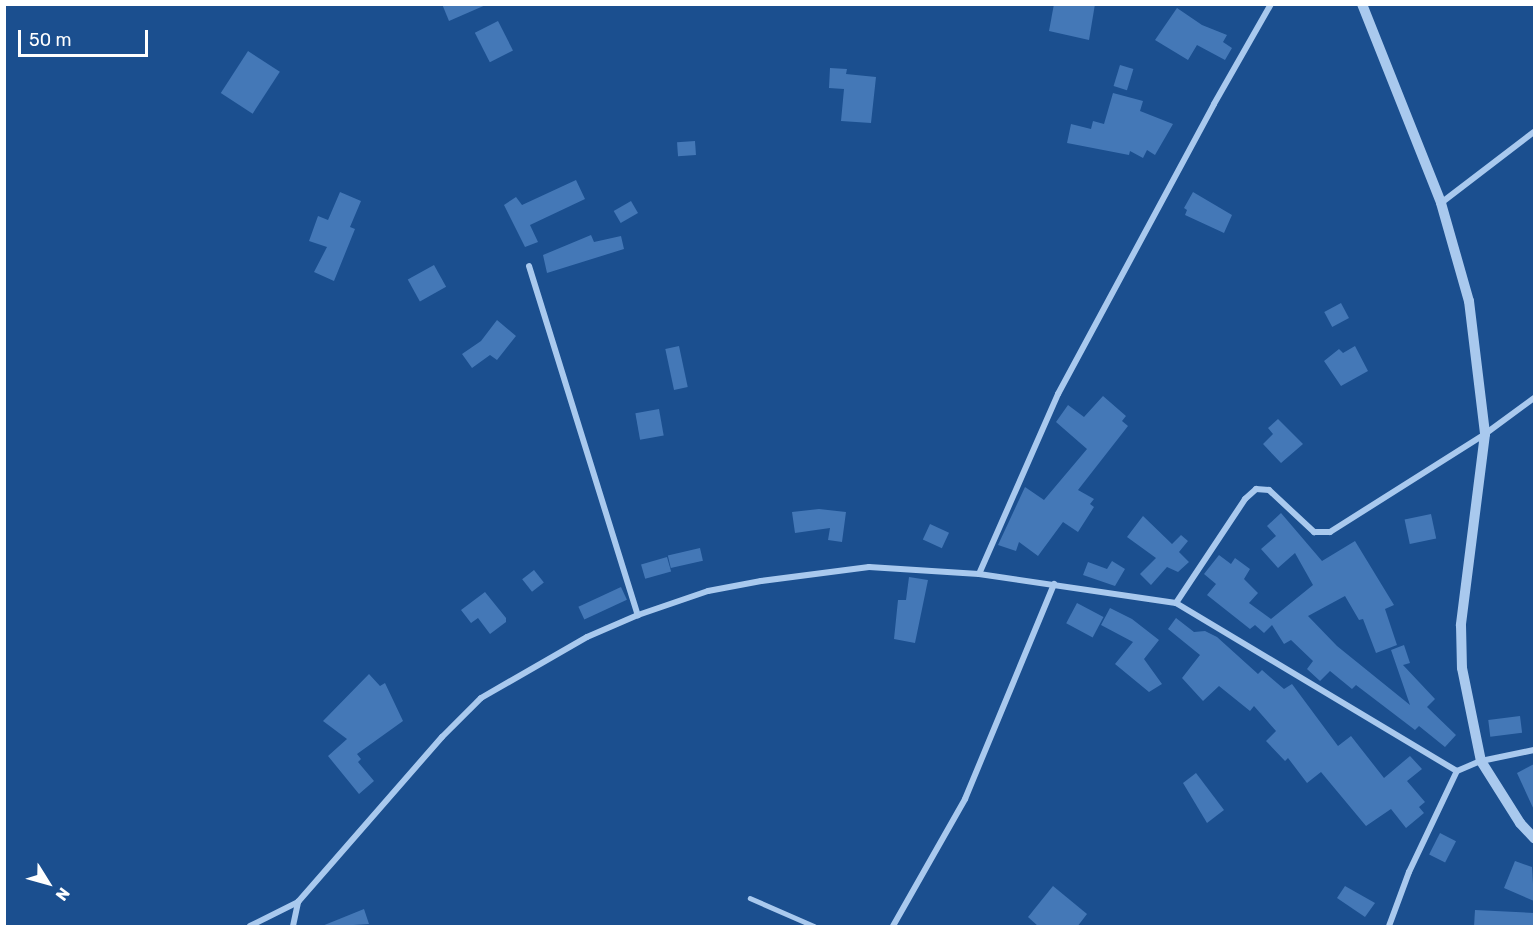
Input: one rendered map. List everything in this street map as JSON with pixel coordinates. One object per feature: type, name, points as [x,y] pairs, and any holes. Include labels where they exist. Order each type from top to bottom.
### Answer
[{"type":"street","points":[[979,574],[1058,394],[1271,4]]},
{"type":"street","points":[[1362,4],[1441,203],[1469,301],[1485,434],[1461,625],[1462,668],[1480,761],[1520,823],[1534,838]]},
{"type":"street","points":[[1441,203],[1534,132]]},
{"type":"street","points":[[529,266],[638,615]]},
{"type":"street","points":[[1176,603],[1245,499],[1256,489],[1269,490],[1314,532],[1330,532],[1485,434],[1534,398]]},
{"type":"street","points":[[250,927],[298,902],[442,737],[481,698],[587,637],[638,615],[708,591],[869,567],[979,574],[1176,603],[1457,771]]},
{"type":"street","points":[[893,927],[965,799],[1054,584]]},
{"type":"street","points":[[1389,927],[1409,872],[1457,771],[1480,761],[1534,750]]},
{"type":"street","points":[[293,927],[298,902]]},
{"type":"lane","points":[[750,898],[814,927]]},
{"type":"building","points":[[442,4],[488,4],[449,21]]},
{"type":"building","points":[[1054,4],[1095,4],[1089,40],[1049,31]]},
{"type":"building","points":[[1177,8],[1202,25],[1227,35],[1223,42],[1232,48],[1225,60],[1197,45],[1188,60],[1155,40]]},
{"type":"building","points":[[498,21],[513,50],[490,62],[475,33]]},
{"type":"building","points":[[248,51],[280,72],[253,114],[221,93]]},
{"type":"building","points":[[1120,65],[1133,69],[1127,90],[1114,86]]},
{"type":"building","points":[[830,68],[847,69],[846,74],[876,77],[871,123],[841,121],[844,89],[829,88]]},
{"type":"building","points":[[1113,93],[1143,101],[1140,111],[1173,124],[1155,155],[1147,150],[1143,158],[1130,151],[1129,155],[1067,143],[1071,124],[1091,129],[1093,121],[1104,124]]},
{"type":"building","points":[[695,141],[696,155],[678,156],[677,142]]},
{"type":"building","points":[[576,180],[585,199],[530,225],[538,242],[525,247],[504,205],[516,197],[522,205]]},
{"type":"building","points":[[340,192],[361,201],[350,227],[355,229],[334,281],[314,272],[327,247],[309,241],[318,216],[328,220]]},
{"type":"building","points":[[1193,192],[1232,215],[1224,233],[1185,215],[1187,210],[1184,208]]},
{"type":"building","points":[[631,201],[638,213],[621,223],[614,211]]},
{"type":"building","points":[[591,235],[594,242],[621,236],[624,249],[547,273],[543,255]]},
{"type":"building","points":[[434,265],[446,287],[420,301],[408,280]]},
{"type":"building","points":[[1341,303],[1349,318],[1332,327],[1324,312]]},
{"type":"building","points":[[497,320],[516,336],[497,360],[490,355],[472,368],[462,354],[481,341]]},
{"type":"building","points":[[679,346],[688,387],[674,390],[665,349]]},
{"type":"building","points":[[1355,346],[1368,371],[1341,386],[1324,361],[1339,349],[1343,353]]},
{"type":"building","points":[[1103,396],[1126,416],[1122,421],[1128,426],[1078,490],[1094,499],[1090,504],[1094,507],[1078,532],[1063,522],[1038,556],[1019,542],[1016,551],[998,545],[1025,487],[1044,500],[1087,449],[1056,422],[1068,405],[1084,417]]},
{"type":"building","points":[[659,409],[664,436],[640,440],[635,413]]},
{"type":"building","points":[[1278,419],[1303,444],[1281,463],[1263,444],[1273,434],[1268,428]]},
{"type":"building","points":[[819,509],[846,512],[842,542],[828,540],[830,528],[795,533],[792,512]]},
{"type":"building","points":[[1281,513],[1322,561],[1355,541],[1394,605],[1385,609],[1397,645],[1376,653],[1363,619],[1359,620],[1345,596],[1308,616],[1337,646],[1410,705],[1391,650],[1404,645],[1410,663],[1403,665],[1435,699],[1427,707],[1456,735],[1445,747],[1419,726],[1415,730],[1356,685],[1352,689],[1330,671],[1320,681],[1307,669],[1313,661],[1291,640],[1284,644],[1272,625],[1264,633],[1255,625],[1250,629],[1207,595],[1216,584],[1204,574],[1219,555],[1231,564],[1235,558],[1250,569],[1244,579],[1258,593],[1249,603],[1271,619],[1313,585],[1295,553],[1278,568],[1261,549],[1276,536],[1267,526]]},
{"type":"building","points":[[1431,514],[1436,538],[1410,544],[1405,520]]},
{"type":"building","points":[[1143,516],[1172,544],[1181,535],[1188,541],[1179,552],[1189,562],[1178,572],[1167,567],[1151,585],[1140,574],[1156,558],[1127,537]]},
{"type":"building","points":[[930,524],[949,533],[942,548],[923,539]]},
{"type":"building","points":[[700,548],[703,561],[671,568],[668,555]]},
{"type":"building","points":[[667,557],[671,571],[645,579],[641,564]]},
{"type":"building","points":[[1112,561],[1125,569],[1115,586],[1083,575],[1088,562],[1107,569]]},
{"type":"building","points":[[534,570],[544,583],[532,592],[522,579]]},
{"type":"building","points":[[909,577],[928,580],[915,643],[894,639],[898,600],[906,600]]},
{"type":"building","points":[[621,587],[627,600],[584,620],[578,607]]},
{"type":"building","points":[[485,592],[506,618],[506,622],[490,634],[478,618],[471,623],[461,610]]},
{"type":"building","points":[[1077,603],[1103,617],[1093,637],[1066,623]]},
{"type":"building","points":[[1110,608],[1132,619],[1159,640],[1144,659],[1162,684],[1149,692],[1115,664],[1133,642],[1101,625]]},
{"type":"building","points":[[1176,618],[1194,632],[1205,631],[1217,637],[1258,674],[1262,670],[1284,689],[1292,684],[1338,746],[1351,736],[1384,778],[1410,756],[1422,769],[1407,781],[1425,802],[1419,807],[1424,813],[1406,828],[1391,809],[1366,826],[1321,772],[1307,783],[1288,758],[1285,761],[1266,741],[1276,731],[1254,706],[1250,711],[1219,686],[1203,701],[1182,678],[1200,655],[1168,629]]},
{"type":"building","points":[[369,674],[380,686],[385,683],[403,721],[357,754],[361,759],[358,762],[374,781],[359,794],[328,756],[347,739],[323,721]]},
{"type":"building","points":[[1520,716],[1522,733],[1490,737],[1488,720]]},
{"type":"building","points":[[1534,764],[1534,810],[1517,773]]},
{"type":"building","points":[[1196,773],[1224,810],[1207,823],[1183,783]]},
{"type":"building","points":[[1440,833],[1456,841],[1445,863],[1429,854]]},
{"type":"building","points":[[1515,861],[1532,867],[1534,901],[1504,888]]},
{"type":"building","points":[[1053,886],[1087,914],[1077,927],[1039,927],[1028,917]]},
{"type":"building","points":[[1345,886],[1375,903],[1365,917],[1337,898]]},
{"type":"building","points":[[364,909],[369,924],[322,927],[322,926]]},
{"type":"building","points":[[1475,910],[1534,913],[1534,927],[1474,927]]}]
